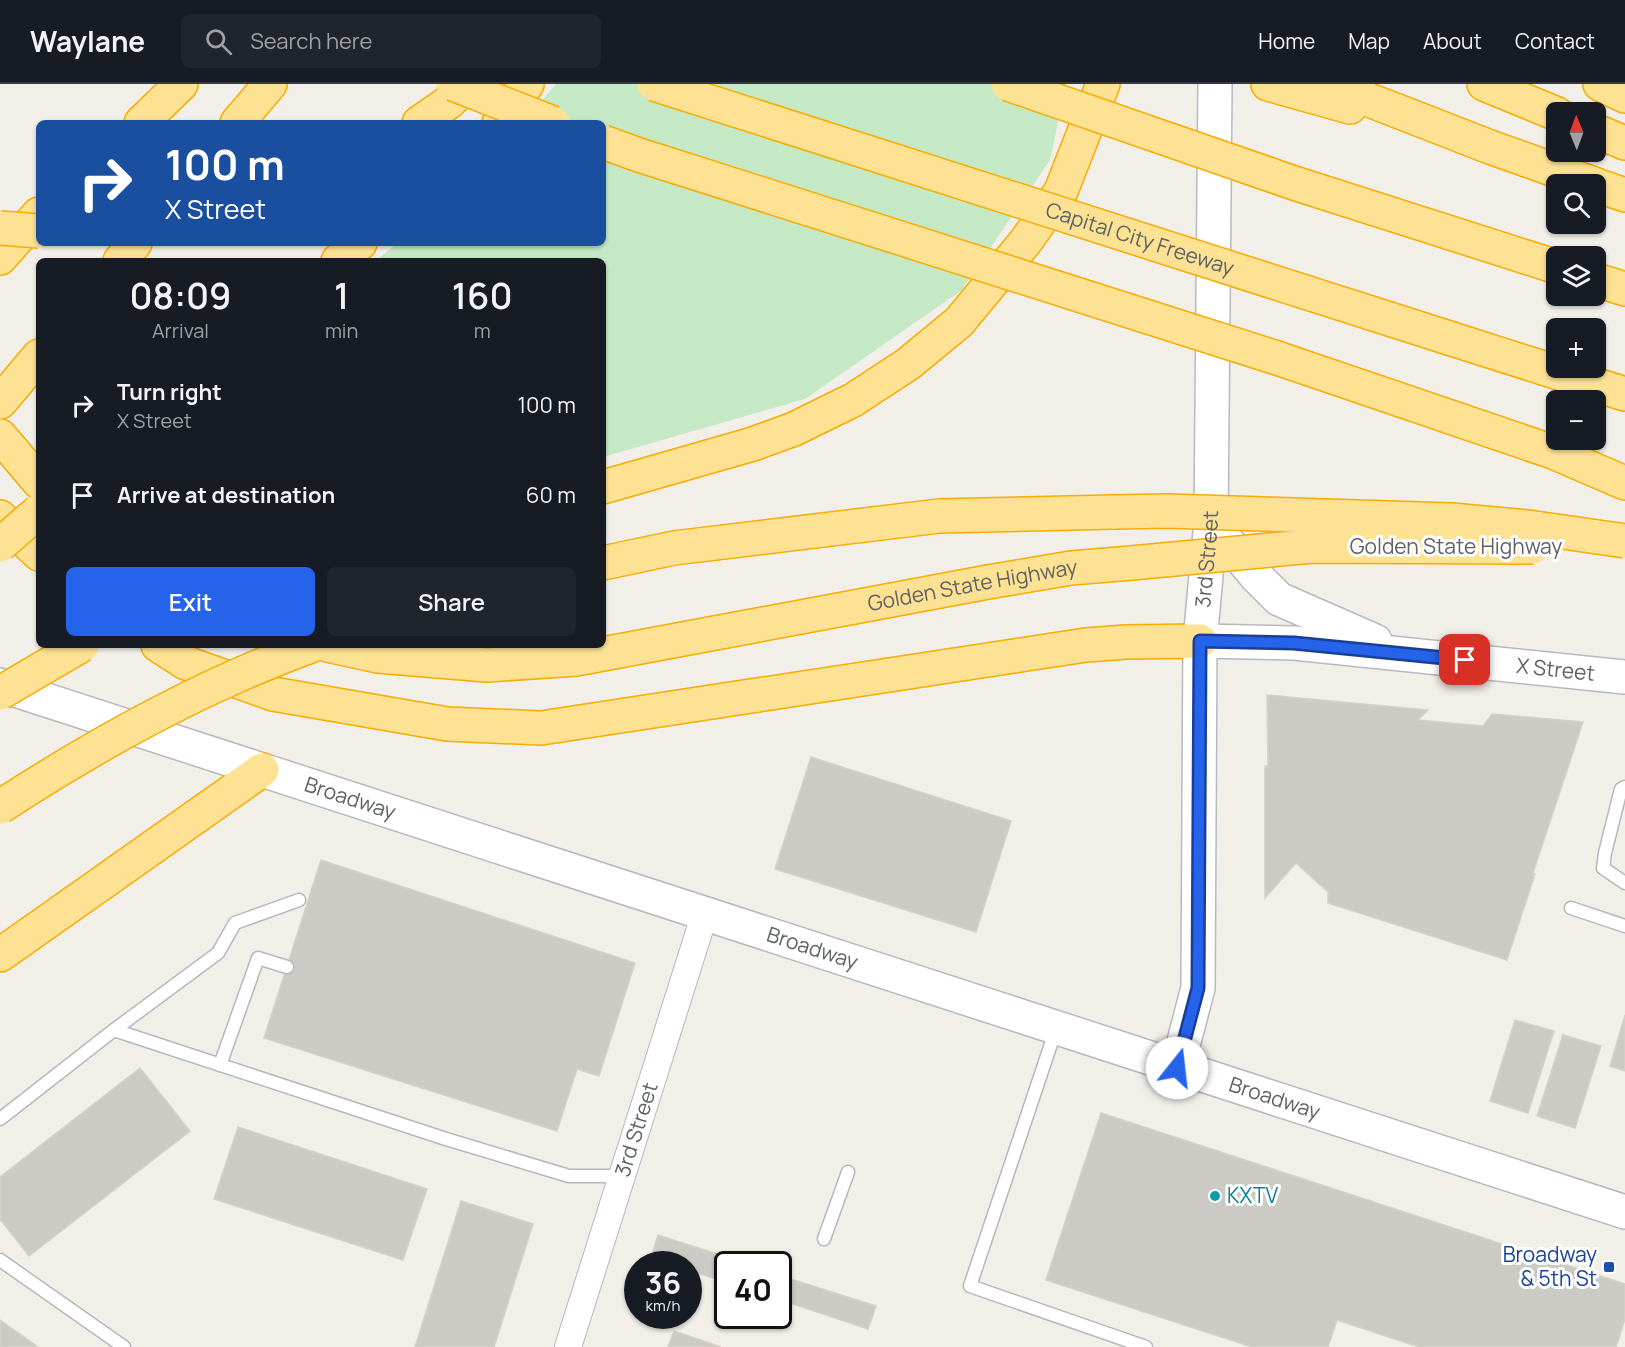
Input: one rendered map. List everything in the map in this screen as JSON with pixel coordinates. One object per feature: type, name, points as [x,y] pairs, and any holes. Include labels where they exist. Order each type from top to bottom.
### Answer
[{"type":"highway","points":[[122,120],[154,84]]},
{"type":"highway","points":[[144,120],[181,84]]},
{"type":"highway","points":[[240,120],[270,84]]},
{"type":"highway","points":[[453,84],[545,120]]},
{"type":"highway","points":[[423,120],[449,102],[468,84]]},
{"type":"highway","points":[[501,120],[527,84]]},
{"type":"highway","name":"Capital City Freeway","points":[[654,84],[1625,394]]},
{"type":"highway","points":[[1008,84],[1297,184],[1546,263]]},
{"type":"highway","points":[[606,486],[753,444],[794,429],[853,400],[908,364],[958,322],[1026,241],[1061,191],[1103,84]]},
{"type":"highway","points":[[1268,84],[1490,147]]},
{"type":"highway","points":[[1328,84],[1565,174]]},
{"type":"highway","points":[[1484,84],[1546,109]]},
{"type":"highway","points":[[1600,84],[1625,96]]},
{"type":"highway","points":[[1606,135],[1625,143]]},
{"type":"highway","points":[[606,143],[1277,358],[1553,452],[1625,483]]},
{"type":"highway","points":[[1606,189],[1625,195]]},
{"type":"highway","points":[[0,259],[36,217]]},
{"type":"highway","points":[[0,259],[36,225]]},
{"type":"highway","points":[[0,228],[36,231]]},
{"type":"highway","points":[[122,258],[132,246]]},
{"type":"highway","points":[[342,258],[356,246]]},
{"type":"highway","points":[[1606,283],[1625,289]]},
{"type":"highway","points":[[0,402],[36,359]]},
{"type":"highway","points":[[0,436],[36,478]]},
{"type":"highway","points":[[606,561],[674,548],[939,516],[1114,512],[1167,511],[1451,520],[1528,527],[1625,541]]},
{"type":"highway","points":[[0,545],[36,514]]},
{"type":"highway","points":[[0,517],[36,551]]},
{"type":"highway","name":"Golden State Highway","points":[[341,648],[378,656],[487,665],[576,659],[1071,568],[1313,546],[1625,549]]},
{"type":"highway","points":[[163,648],[186,663],[273,694],[447,724],[541,728],[1086,645],[1200,641]]},
{"type":"highway","points":[[0,693],[77,648]]},
{"type":"highway","points":[[0,807],[55,771],[170,708],[270,661],[305,648]]},
{"type":"highway","points":[[0,955],[262,770]]},
{"type":"street","name":"3rd Street","points":[[1177,1068],[1198,988],[1200,641],[1211,521],[1215,84]]},
{"type":"street","points":[[1211,521],[1256,576],[1279,599],[1402,653]]},
{"type":"street","name":"X Street","points":[[1200,641],[1294,643],[1625,677]]},
{"type":"street","name":"Broadway","points":[[0,685],[1625,1212]]},
{"type":"street","name":"3rd Street","points":[[568,1347],[705,913]]},
{"type":"lane","points":[[1625,787],[1621,789],[1605,853],[1604,868],[1625,883]]},
{"type":"lane","points":[[0,1119],[218,953],[235,923],[298,900]]},
{"type":"lane","points":[[1571,908],[1625,926]]},
{"type":"lane","points":[[220,1065],[258,958],[287,967]]},
{"type":"lane","points":[[1057,1028],[970,1287],[1146,1347]]},
{"type":"lane","points":[[114,1030],[446,1139],[569,1176],[622,1176]]},
{"type":"lane","points":[[824,1239],[848,1172]]},
{"type":"lane","points":[[0,1260],[124,1347]]},
{"type":"green space","points":[[556,84],[1066,84],[1050,160],[962,290],[805,399],[606,456],[606,258],[380,258],[394,246],[606,246],[606,120],[526,120]]},
{"type":"building","points":[[1267,695],[1428,710],[1418,720],[1483,726],[1492,714],[1583,722],[1507,960],[1328,903],[1328,892],[1296,863],[1265,898]]},
{"type":"building","points":[[811,757],[1011,821],[976,932],[775,869]]},
{"type":"building","points":[[321,860],[635,963],[599,1076],[577,1069],[557,1131],[264,1038]]},
{"type":"building","points":[[1625,1015],[1625,1071],[1610,1066]]},
{"type":"building","points":[[1515,1020],[1554,1031],[1528,1113],[1490,1101]]},
{"type":"building","points":[[1563,1035],[1601,1046],[1575,1128],[1537,1116]]},
{"type":"building","points":[[140,1068],[190,1131],[29,1256],[0,1219],[0,1177]]},
{"type":"building","name":"KXTV","points":[[1101,1113],[1625,1284],[1625,1319],[1616,1347],[1419,1347],[1337,1320],[1328,1347],[1252,1347],[1046,1280]]},
{"type":"building","points":[[238,1127],[427,1189],[403,1260],[214,1199]]},
{"type":"building","points":[[461,1201],[533,1224],[494,1347],[415,1347]]},
{"type":"building","points":[[658,1235],[714,1253],[714,1278],[702,1275],[702,1251],[653,1251]]},
{"type":"building","points":[[792,1279],[876,1306],[868,1329],[792,1304]]},
{"type":"building","points":[[0,1320],[38,1347],[0,1347]]},
{"type":"building","points":[[674,1331],[721,1347],[668,1347]]},
{"type":"place","name":"KXTV","points":[[1215,1196]]},
{"type":"place","name":"Broadway & 5th St","points":[[1609,1267]]},
{"type":"route","points":[[1177,1068],[1198,988],[1200,641],[1294,643],[1465,660]]}]
